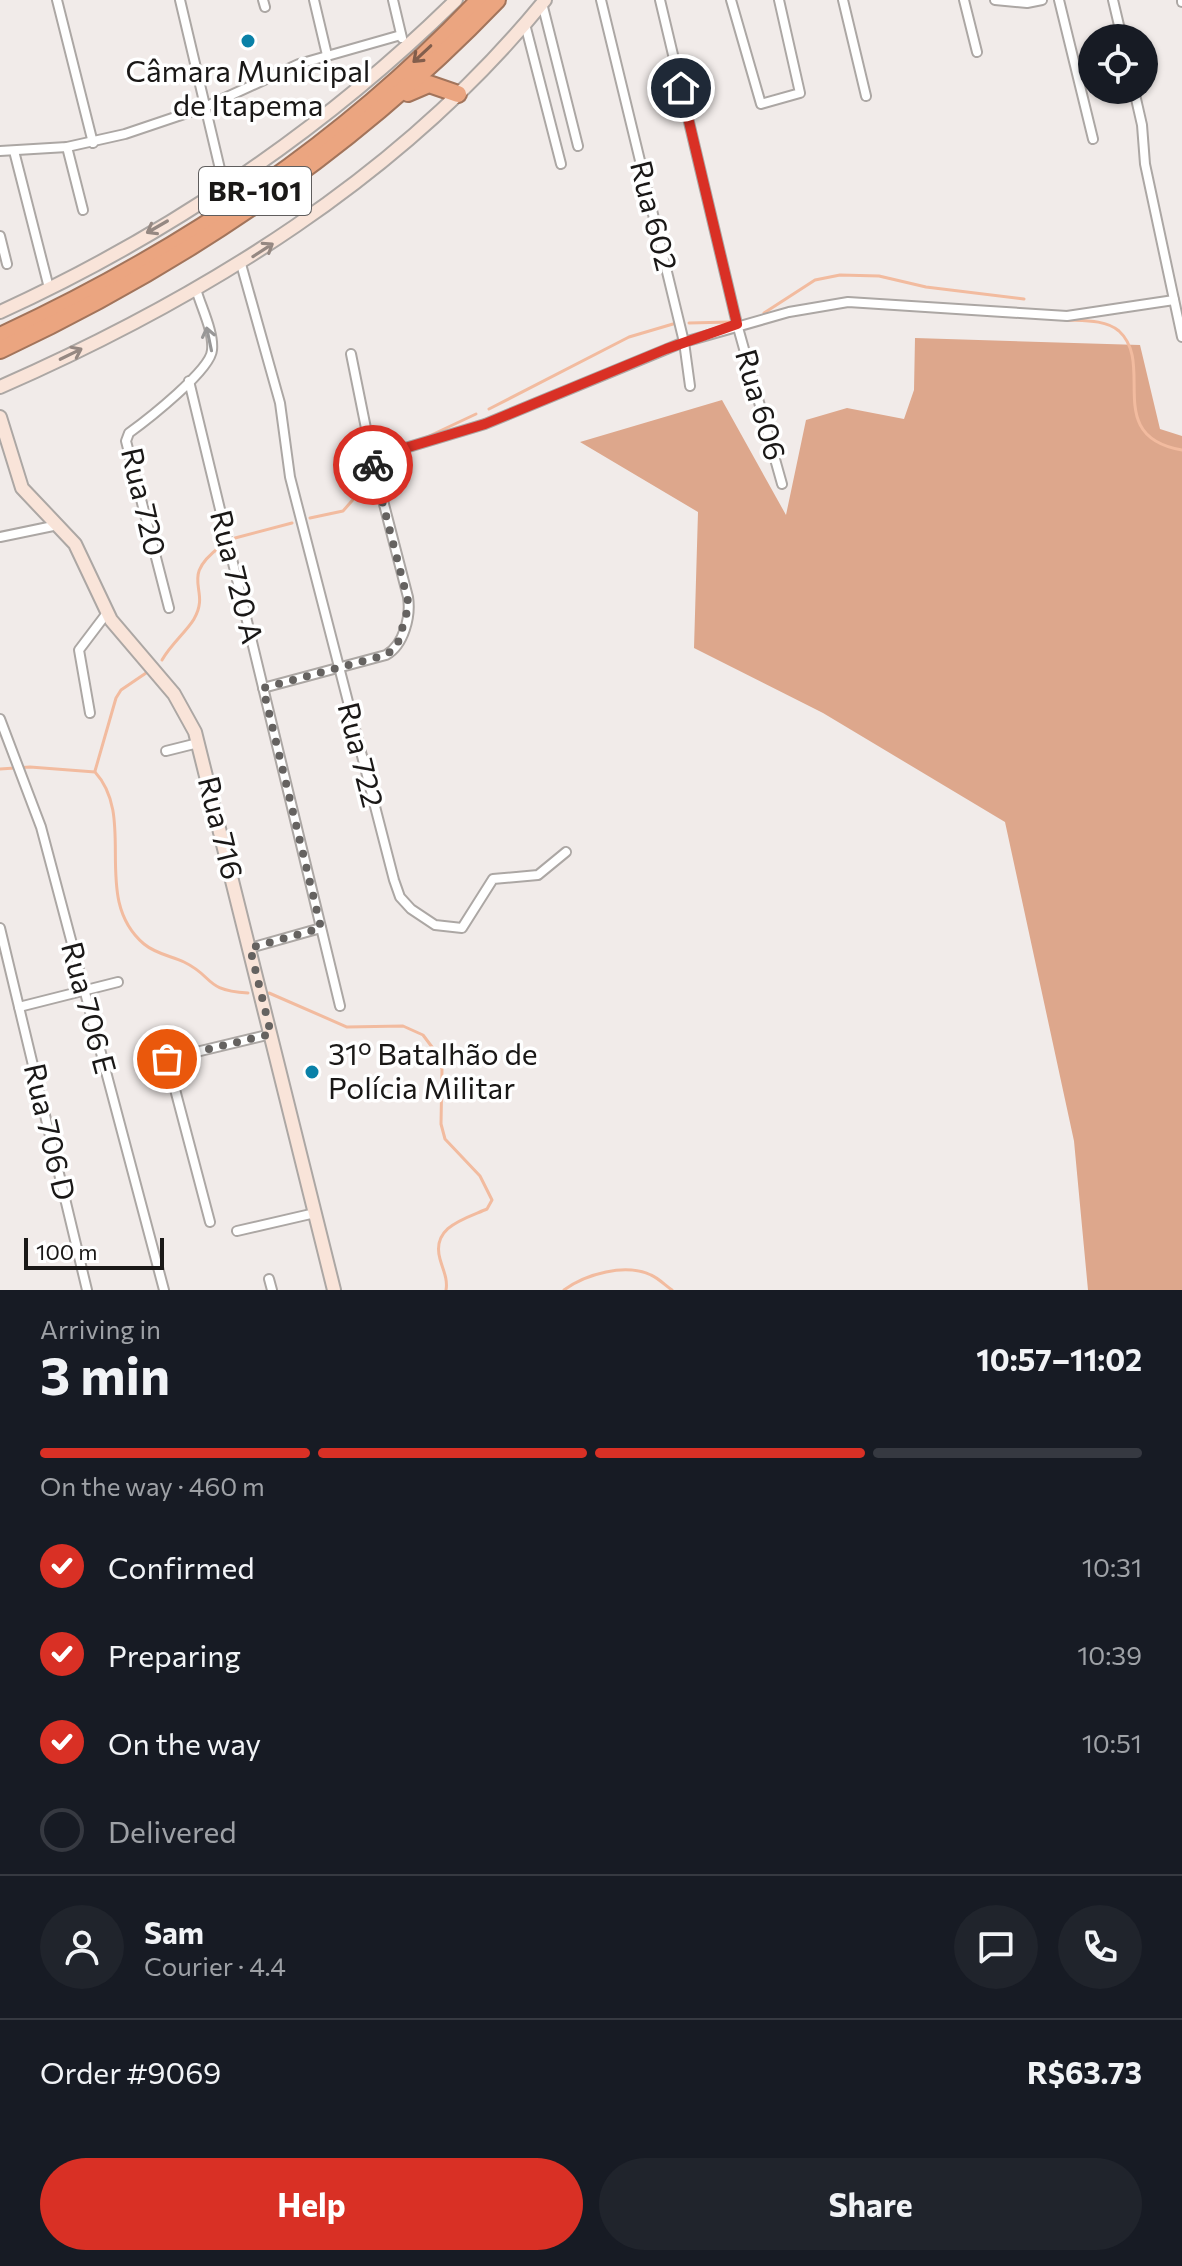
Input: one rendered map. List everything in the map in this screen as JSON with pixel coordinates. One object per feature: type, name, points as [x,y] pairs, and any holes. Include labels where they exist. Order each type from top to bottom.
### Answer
[{"type":"highway","name":"BR-101","points":[[0,336],[125,272],[247,197],[331,134],[479,0]]},
{"type":"highway","name":"BR-101","points":[[0,350],[106,298],[278,192],[393,101],[497,0]]},
{"type":"highway","points":[[393,101],[429,84],[458,94]]},
{"type":"main road","points":[[0,312],[49,288],[224,186],[318,121],[405,50],[456,0]]},
{"type":"main road","points":[[0,387],[196,289],[241,264],[319,211],[458,94],[544,2]]},
{"type":"main road","name":"Rua 716","points":[[0,417],[22,488],[79,550],[107,613],[174,694],[198,743],[334,1290]]},
{"type":"street","points":[[57,0],[93,143]]},
{"type":"street","points":[[180,0],[224,186]]},
{"type":"street","points":[[314,0],[327,55]]},
{"type":"street","points":[[393,0],[405,50]]},
{"type":"street","name":"Rua 602","points":[[601,0],[684,342],[690,386]]},
{"type":"street","name":"Rua 606","points":[[660,0],[737,324],[782,484]]},
{"type":"street","points":[[731,0],[761,104],[800,93],[779,0]]},
{"type":"street","points":[[843,0],[866,96]]},
{"type":"street","points":[[964,0],[977,52]]},
{"type":"street","points":[[995,0],[1027,3],[1042,0]]},
{"type":"street","points":[[1059,0],[1093,139]]},
{"type":"street","points":[[1113,0],[1119,24]]},
{"type":"street","points":[[544,2],[578,146]]},
{"type":"street","points":[[525,24],[561,164]]},
{"type":"street","points":[[0,151],[93,143],[205,107],[327,55],[401,35]]},
{"type":"street","points":[[1137,104],[1145,164],[1182,337]]},
{"type":"street","points":[[67,147],[83,210]]},
{"type":"street","points":[[14,151],[49,288]]},
{"type":"street","points":[[0,236],[7,264]]},
{"type":"street","name":"Rua 722","points":[[241,264],[280,403],[286,459],[337,669],[400,897],[411,909],[435,925],[462,928],[470,921],[488,883],[502,876],[538,875],[566,852]]},
{"type":"street","name":"Rua 720","points":[[169,608],[126,441],[129,433],[206,364],[212,350],[196,289]]},
{"type":"street","points":[[372,458],[485,424],[684,342],[737,324],[848,302],[1067,316],[1174,300]]},
{"type":"street","points":[[263,688],[391,653],[397,646],[409,612],[351,354]]},
{"type":"street","name":"Rua 720 A","points":[[189,381],[340,1006]]},
{"type":"street","points":[[0,537],[58,525]]},
{"type":"street","points":[[90,713],[79,650],[107,613]]},
{"type":"street","name":"Rua 706 E","points":[[0,719],[41,827],[164,1290]]},
{"type":"street","points":[[166,751],[198,743]]},
{"type":"street","name":"Rua 706 D","points":[[0,928],[87,1290]]},
{"type":"street","points":[[250,948],[321,928]]},
{"type":"street","points":[[19,1007],[118,982]]},
{"type":"street","points":[[210,1222],[167,1059],[271,1034]]},
{"type":"street","points":[[237,1231],[315,1213]]},
{"type":"street","points":[[269,1279],[272,1290]]},
{"type":"shaded area","points":[[915,338],[1140,345],[1160,429],[1182,436],[1182,1290],[1088,1290],[1074,1141],[1005,822],[823,713],[694,648],[698,512],[580,442],[722,400],[786,515],[806,420],[847,408],[904,419],[914,390]]},
{"type":"waterway","points":[[764,313],[815,280],[840,275],[879,276],[926,287],[1024,299]]},
{"type":"waterway","points":[[1065,320],[1100,323],[1119,331],[1129,345],[1134,398],[1144,430],[1158,442],[1182,450]]},
{"type":"waterway","points":[[689,323],[731,322]]},
{"type":"waterway","points":[[489,409],[629,337],[673,324]]},
{"type":"waterway","points":[[425,438],[476,414]]},
{"type":"waterway","points":[[387,463],[402,452]]},
{"type":"waterway","points":[[310,518],[343,511],[372,478]]},
{"type":"waterway","points":[[235,538],[292,523]]},
{"type":"waterway","points":[[162,660],[194,619],[200,599],[198,575],[208,557],[221,546]]},
{"type":"waterway","points":[[95,771],[116,698],[121,690],[149,671]]},
{"type":"waterway","points":[[0,769],[30,767],[95,772],[107,791],[113,812],[116,882],[128,925],[144,944],[184,962],[216,986],[248,993]]},
{"type":"waterway","points":[[269,993],[347,1027],[403,1026],[423,1035],[435,1051],[442,1069],[441,1124],[445,1139],[480,1176],[492,1200],[487,1209],[452,1226],[440,1239],[438,1248],[446,1290]]},
{"type":"waterway","points":[[564,1290],[583,1279],[618,1270],[651,1275],[672,1290]]},
{"type":"way so far","points":[[167,1059],[271,1034],[250,948],[321,928],[263,688],[386,655],[397,646],[408,619],[408,597],[373,465]]},
{"type":"place","name":"Câmara Municipal de Itapema","points":[[248,41]]},
{"type":"place","name":"31º Batalhão de Polícia Militar","points":[[312,1072]]},
{"type":"route","points":[[373,465],[372,458],[418,441],[485,424],[592,382],[648,356],[737,324],[681,88]]}]
